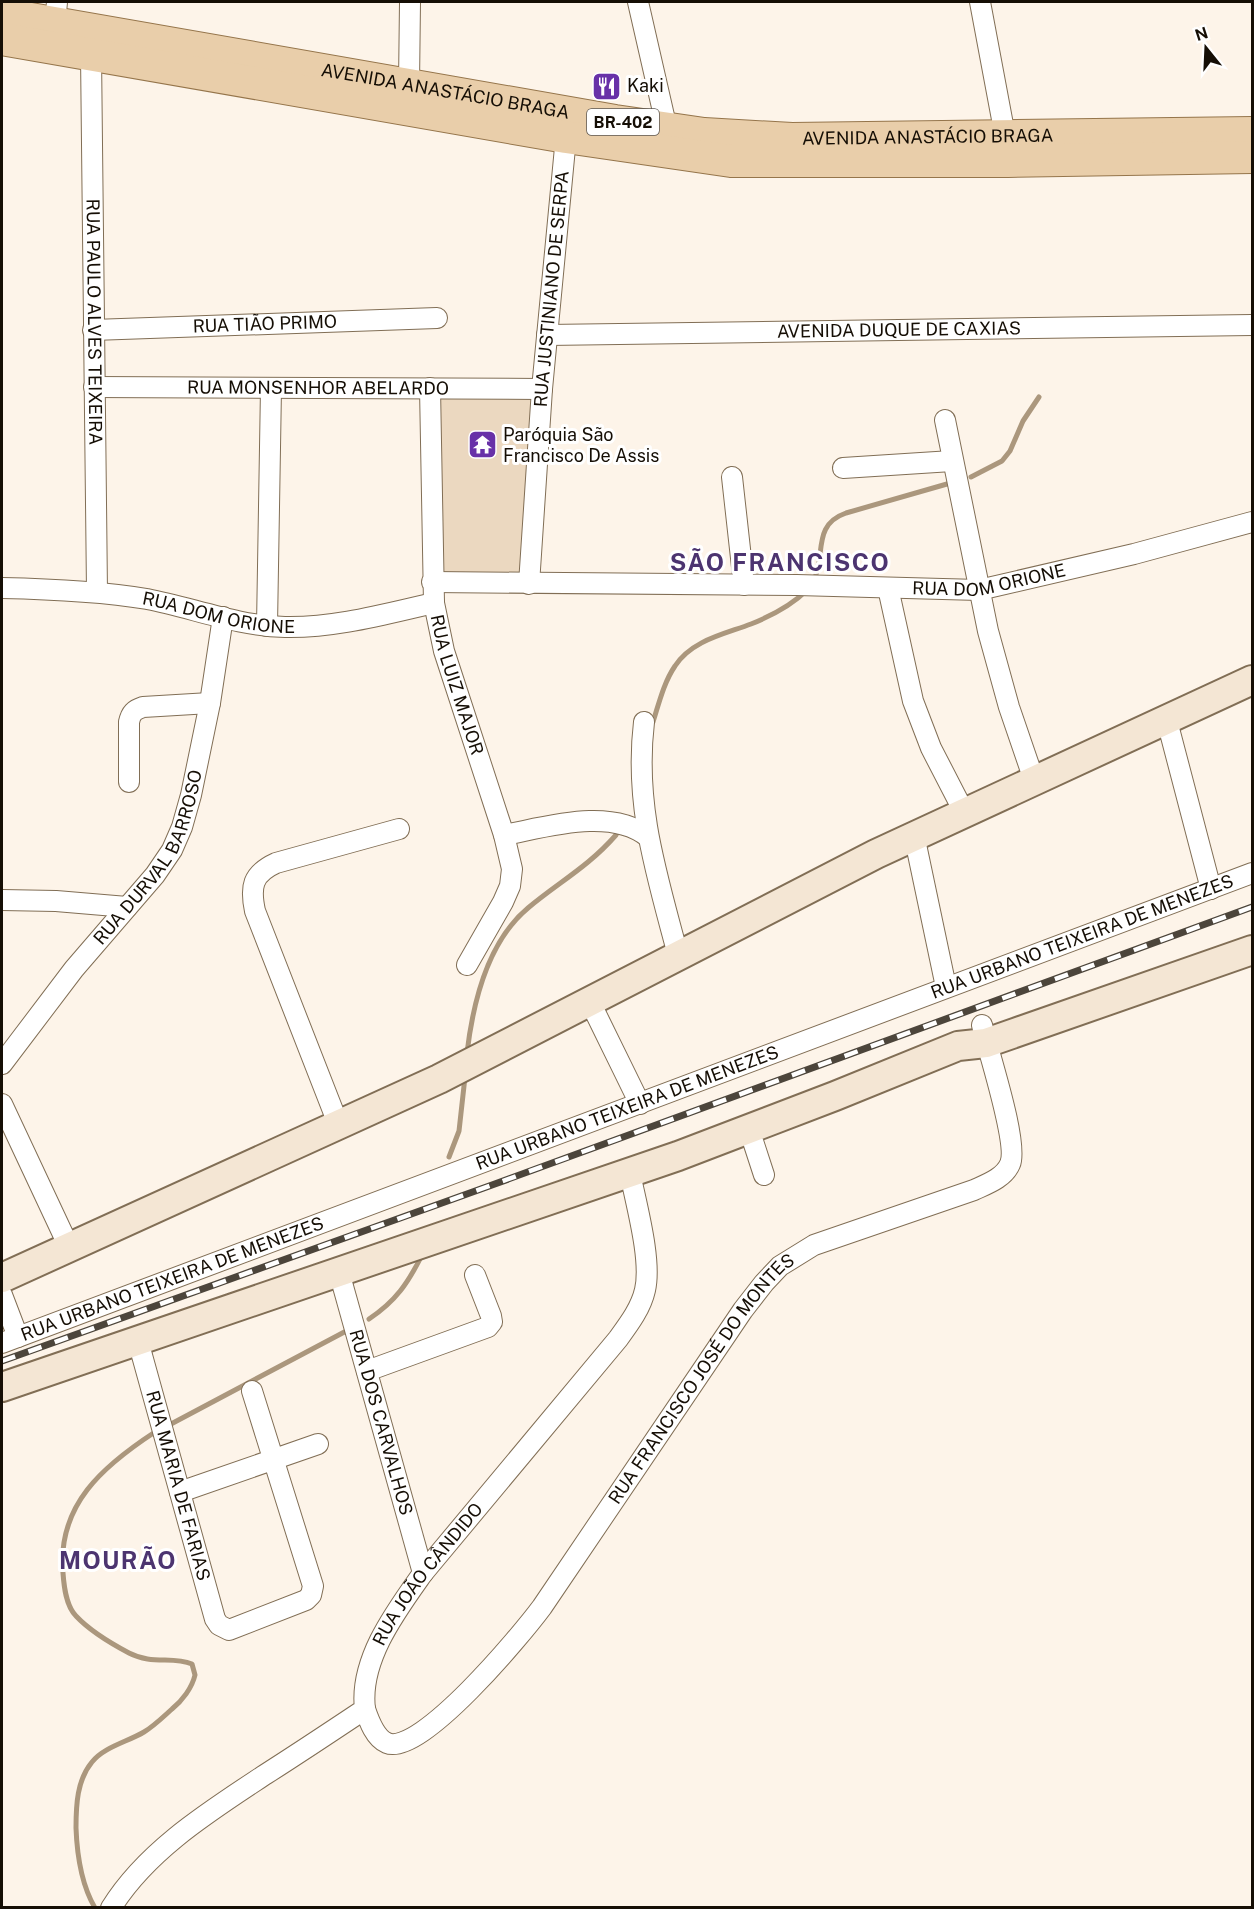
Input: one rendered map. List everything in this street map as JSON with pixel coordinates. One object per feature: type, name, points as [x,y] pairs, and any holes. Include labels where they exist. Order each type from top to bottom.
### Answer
[{"type":"main road","name":"AVENIDA ANASTÁCIO BRAGA","points":[[2,14],[56,12],[409,84],[667,129],[752,138],[821,150]]},
{"type":"main road","name":"AVENIDA ANASTÁCIO BRAGA","points":[[2,39],[566,137],[731,161],[821,150],[1007,149],[1252,157]]},
{"type":"main road","name":"AVENIDA ANASTÁCIO BRAGA","points":[[1007,149],[1252,133]]},
{"type":"street","points":[[409,84],[410,2]]},
{"type":"street","points":[[638,2],[667,129]]},
{"type":"street","points":[[980,2],[1007,149]]},
{"type":"street","name":"RUA PAULO ALVES TEIXEIRA","points":[[92,54],[96,592]]},
{"type":"street","name":"RUA JUSTINIANO DE SERPA","points":[[529,584],[542,389],[566,137]]},
{"type":"street","name":"RUA TIÃO PRIMO","points":[[93,330],[437,318]]},
{"type":"street","name":"AVENIDA DUQUE DE CAXIAS","points":[[547,335],[1252,325]]},
{"type":"street","name":"RUA MONSENHOR ABELARDO","points":[[94,387],[542,389]]},
{"type":"street","points":[[267,626],[271,388]]},
{"type":"street","name":"RUA LUIZ MAJOR","points":[[430,388],[434,603],[444,651],[504,834],[512,869],[510,886],[467,965]]},
{"type":"street","points":[[945,420],[979,590],[1001,681],[1034,780]]},
{"type":"street","points":[[843,468],[952,461]]},
{"type":"street","points":[[732,477],[744,585]]},
{"type":"street","name":"RUA DOM ORIONE","points":[[432,582],[797,585],[979,590],[1134,554],[1252,522]]},
{"type":"street","name":"RUA DOM ORIONE","points":[[2,588],[96,592],[147,599],[267,626],[303,627],[338,623],[434,603]]},
{"type":"street","points":[[888,588],[913,701],[931,748],[964,812]]},
{"type":"street","name":"RUA DURVAL BARROSO","points":[[2,1064],[74,969],[155,874],[172,850],[182,827],[191,795],[210,703],[223,617]]},
{"type":"street","points":[[2,1278],[466,1066],[914,835],[1167,721],[1252,680]]},
{"type":"street","points":[[129,782],[129,722],[135,710],[143,707],[210,703]]},
{"type":"street","points":[[1167,721],[1210,889]]},
{"type":"street","points":[[644,722],[641,743],[641,782],[648,837],[678,955]]},
{"type":"street","points":[[504,834],[572,823],[606,821],[626,824],[648,837]]},
{"type":"street","points":[[339,1126],[255,911],[252,896],[254,883],[266,867],[276,863],[399,829]]},
{"type":"street","points":[[914,835],[946,987]]},
{"type":"street","name":"RUA URBANO TEIXEIRA DE MENEZES","points":[[10,1340],[1252,873]]},
{"type":"street","points":[[2,900],[127,907]]},
{"type":"street","points":[[2,1387],[630,1173],[749,1129],[1252,929]]},
{"type":"street","points":[[984,1034],[1252,950]]},
{"type":"street","points":[[590,1002],[640,1104]]},
{"type":"street","name":"RUA FRANCISCO JOSÉ DO MONTES","points":[[365,1709],[373,1729],[380,1738],[388,1743],[399,1744],[427,1729],[467,1693],[507,1651],[542,1607],[743,1310],[764,1282],[780,1266],[813,1245],[974,1190],[992,1182],[1004,1173],[1011,1162],[1011,1137],[984,1034]]},
{"type":"street","points":[[2,1104],[69,1247]]},
{"type":"street","points":[[749,1129],[764,1175]]},
{"type":"street","name":"RUA JOÃO CÂNDIDO","points":[[365,1709],[364,1689],[372,1659],[394,1616],[423,1573],[618,1340],[635,1315],[645,1289],[646,1261],[630,1173]]},
{"type":"street","name":"RUA DOS CARVALHOS","points":[[339,1272],[423,1573]]},
{"type":"street","points":[[367,1371],[488,1326],[492,1322],[491,1316],[475,1275]]},
{"type":"street","points":[[2,1295],[10,1340]]},
{"type":"street","name":"RUA MARIA DE FARIAS","points":[[138,1341],[215,1619],[219,1626],[224,1628],[235,1629],[297,1604],[311,1594],[313,1586],[274,1460]]},
{"type":"street","points":[[252,1391],[274,1460]]},
{"type":"street","points":[[180,1492],[318,1444]]},
{"type":"street","points":[[111,1908],[129,1881],[178,1836],[228,1799],[365,1709]]},
{"type":"shaded area","points":[[430,388],[542,389],[529,584],[432,582]]},
{"type":"waterway","points":[[971,477],[1002,461],[1010,451],[1023,421],[1039,397]]},
{"type":"waterway","points":[[814,580],[824,533],[835,518],[947,484]]},
{"type":"waterway","points":[[653,722],[671,672],[690,650],[710,639],[774,614],[795,601],[807,590]]},
{"type":"waterway","points":[[467,1053],[473,1014],[484,974],[502,938],[528,908],[584,865],[616,835]]},
{"type":"waterway","points":[[449,1157],[459,1131],[465,1077]]},
{"type":"waterway","points":[[369,1319],[400,1291],[422,1255]]},
{"type":"waterway","points":[[171,1424],[350,1329]]},
{"type":"waterway","points":[[95,1908],[83,1879],[77,1849],[76,1811],[83,1777],[97,1757],[148,1730],[176,1706],[189,1689],[195,1675],[192,1664],[137,1657],[108,1641],[82,1622],[73,1612],[66,1596],[63,1549],[76,1507],[87,1490],[118,1459],[155,1432]]},
{"type":"railway","points":[[2,1361],[492,1185],[1252,907]]},
{"type":"place","name":"Kaki","points":[[606,86]]},
{"type":"place","name":"Paróquia São Francisco De Assis","points":[[482,445]]},
{"type":"district","name":"SÃO FRANCISCO","points":[[780,563]]},
{"type":"district","name":"MOURÃO","points":[[118,1561]]}]
